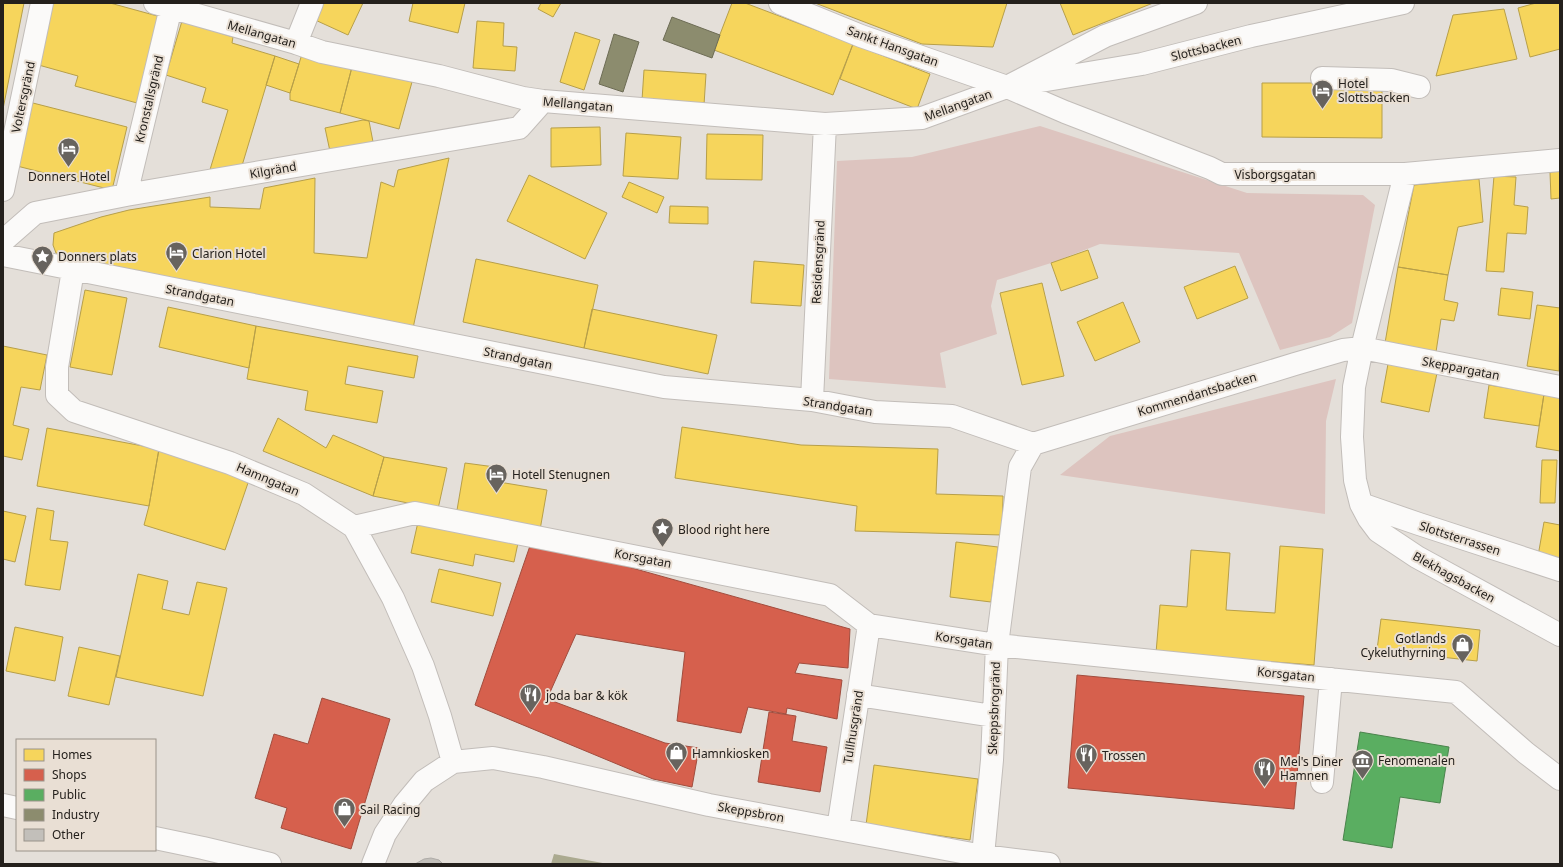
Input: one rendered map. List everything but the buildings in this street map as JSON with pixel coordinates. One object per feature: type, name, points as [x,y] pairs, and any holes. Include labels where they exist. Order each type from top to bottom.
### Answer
[{"type":"street","name":"Voltersgränd","points":[[3,190],[42,3]]},
{"type":"street","points":[[296,43],[312,3]]},
{"type":"street","name":"Sankt Hansgatan","points":[[780,3],[862,36],[1007,87]]},
{"type":"street","points":[[1007,87],[1105,36],[1196,3]]},
{"type":"street","name":"Slottsbacken","points":[[1007,87],[1142,64],[1251,36],[1403,3]]},
{"type":"street","name":"Mellangatan","points":[[166,5],[322,52],[439,76],[524,98],[543,101],[824,124],[922,118],[1007,87]]},
{"type":"street","name":"Kronstallsgränd","points":[[126,195],[166,5]]},
{"type":"street","points":[[1322,78],[1391,80],[1420,87]]},
{"type":"street","name":"Visborgsgatan","points":[[1007,87],[1065,112],[1222,174],[1405,174],[1560,160]]},
{"type":"street","name":"Kilgränd","points":[[3,241],[35,213],[126,195],[518,128],[543,101]]},
{"type":"street","name":"Residensgränd","points":[[812,400],[824,124]]},
{"type":"street","points":[[1361,504],[1355,480],[1352,437],[1354,387],[1362,348],[1405,174]]},
{"type":"street","name":"Strandgatan","points":[[3,255],[664,387],[812,400],[875,412],[952,416],[1033,444]]},
{"type":"street","name":"Hamngatan","points":[[73,270],[57,367],[57,394],[74,411],[230,464],[304,494],[354,527],[392,598],[422,666],[440,716],[453,762]]},
{"type":"street","name":"Skeppargatan","points":[[1362,348],[1560,387]]},
{"type":"street","name":"Kommendantsbacken","points":[[1033,444],[1295,364],[1343,350],[1362,348]]},
{"type":"street","name":"Skeppsbrogränd","points":[[984,856],[992,760],[996,645],[1020,467],[1033,444]]},
{"type":"street","name":"Slottsterrassen","points":[[1361,504],[1426,527],[1560,570]]},
{"type":"street","name":"Blekhagsbacken","points":[[1361,504],[1368,519],[1378,531],[1417,557],[1560,636]]},
{"type":"street","name":"Korsgatan","points":[[354,527],[415,513],[830,595],[869,624],[996,645],[1456,692],[1526,753],[1560,779]]},
{"type":"street","name":"Tullhusgränd","points":[[838,829],[869,624]]},
{"type":"street","points":[[1322,782],[1331,679]]},
{"type":"street","points":[[858,695],[994,716]]},
{"type":"street","name":"Skeppsbron","points":[[453,762],[493,758],[543,767],[709,805],[984,856],[1050,864]]},
{"type":"street","points":[[373,864],[386,834],[404,805],[424,781],[453,762]]},
{"type":"street","points":[[3,805],[16,808]]},
{"type":"street","points":[[156,838],[270,864]]},
{"type":"shaded area","points":[[1040,126],[1247,193],[1363,195],[1375,205],[1352,323],[1330,337],[1280,350],[1239,253],[1100,244],[1051,263],[997,280],[991,306],[997,334],[940,353],[946,388],[829,379],[837,161],[912,157]]},
{"type":"shaded area","points":[[1336,379],[1326,421],[1325,514],[1060,475],[1110,436]]},
{"type":"shaded area","points":[[554,854],[608,864],[551,864]]},
{"type":"place","name":"Hotel Slottsbacken","points":[[1322,110]]},
{"type":"place","name":"Donners Hotel","points":[[69,168]]},
{"type":"place","name":"Clarion Hotel","points":[[177,272]]},
{"type":"place","name":"Donners plats","points":[[43,276]]},
{"type":"place","name":"Hotell Stenugnen","points":[[497,494]]},
{"type":"place","name":"Blood right here","points":[[662,548]]},
{"type":"place","name":"Gotlands Cykeluthyrning","points":[[1462,664]]},
{"type":"place","name":"joda bar & kök","points":[[530,714]]},
{"type":"place","name":"Hamnkiosken","points":[[677,772]]},
{"type":"place","name":"Trossen","points":[[1087,774]]},
{"type":"place","name":"Fenomenalen","points":[[1363,780]]},
{"type":"place","name":"Mel's Diner Hamnen","points":[[1265,788]]},
{"type":"place","name":"Sail Racing","points":[[344,828]]}]
